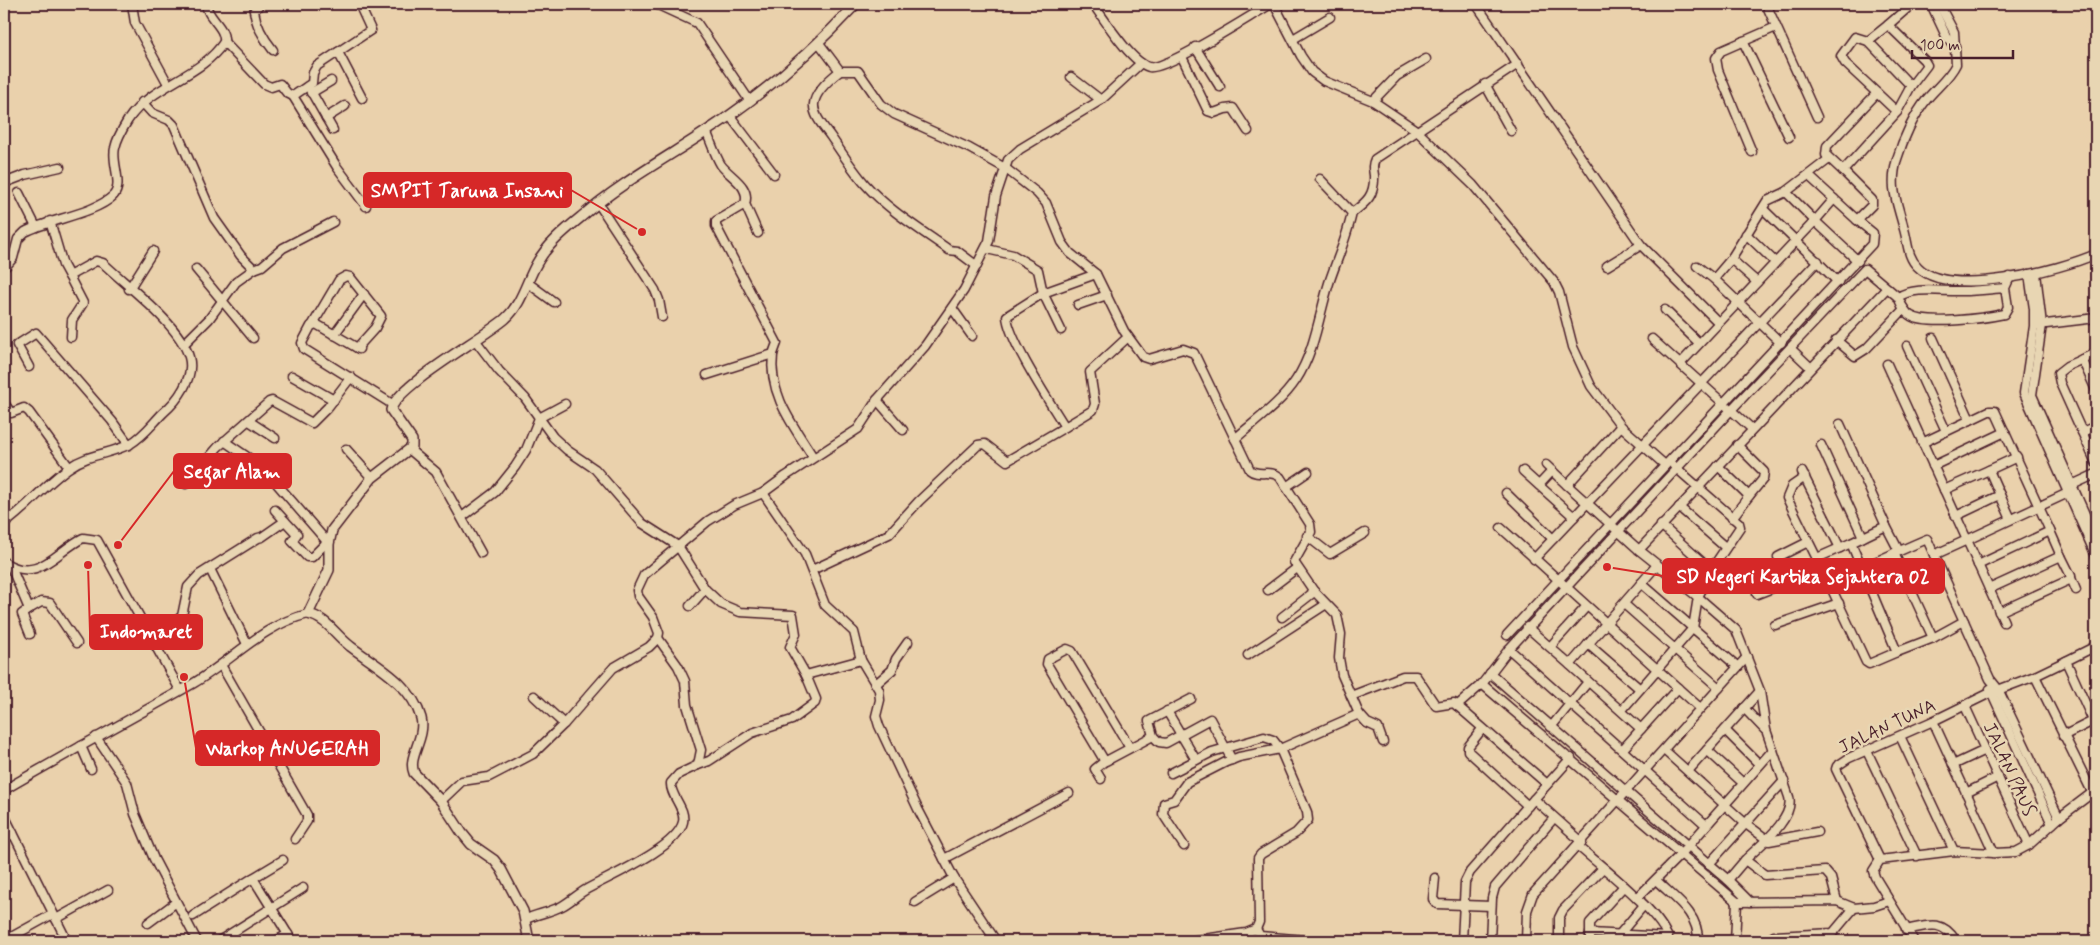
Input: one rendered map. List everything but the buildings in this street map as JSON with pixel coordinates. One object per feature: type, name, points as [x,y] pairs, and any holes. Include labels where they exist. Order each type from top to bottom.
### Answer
[{"type":"main road","points":[[529,941],[526,919],[518,898],[501,870],[494,860],[471,844],[441,801],[414,773],[412,767],[423,732],[421,717],[412,700],[386,669],[348,644],[328,624],[308,614],[329,570],[328,543],[332,530],[372,478],[410,450],[412,440],[392,412],[392,404],[421,376],[476,341],[511,312],[528,283],[536,264],[547,249],[598,203],[730,116],[819,43],[856,4]]},
{"type":"street","points":[[132,4],[135,23],[168,84]]},
{"type":"street","points":[[205,4],[224,33],[224,42],[264,84],[271,87],[280,84],[287,93],[293,96],[337,167],[366,206]]},
{"type":"street","points":[[260,4],[254,11],[254,16],[260,31],[273,50]]},
{"type":"street","points":[[309,90],[313,73],[317,66],[371,30],[359,4]]},
{"type":"street","points":[[656,4],[697,23],[749,100]]},
{"type":"street","points":[[1093,4],[1141,63],[1154,67],[1182,57],[1195,47],[1273,4],[1307,66],[1318,77],[1373,102],[1416,130],[1473,185],[1550,276],[1559,292],[1573,347],[1582,368],[1600,400],[1621,426],[1739,523],[1740,527],[1710,570],[1698,597],[1693,628],[1622,710]]},
{"type":"street","points":[[1476,4],[1641,245],[1718,322]]},
{"type":"street","points":[[1766,4],[1817,117]]},
{"type":"street","points":[[1868,42],[1912,4]]},
{"type":"street","points":[[1931,4],[1946,36],[1955,47]]},
{"type":"street","points":[[1939,4],[1954,32],[1957,58],[1953,70],[1920,108],[1903,144],[1894,171],[1892,186],[1894,200],[1911,258],[1924,273],[1940,279],[1964,282],[2033,274],[2068,265],[2096,254]]},
{"type":"street","points":[[1293,39],[1330,17]]},
{"type":"street","points":[[1843,171],[1897,112],[1911,86],[1927,64],[1888,25]]},
{"type":"street","points":[[1752,152],[1716,61],[1717,54],[1776,27]]},
{"type":"street","points":[[1897,112],[1841,59],[1855,37],[1868,42],[1911,86]]},
{"type":"street","points":[[1743,41],[1789,137]]},
{"type":"street","points":[[4,268],[13,258],[21,236],[50,221],[94,207],[114,195],[117,185],[115,147],[123,128],[142,102],[205,60],[224,42]]},
{"type":"street","points":[[819,43],[840,71]]},
{"type":"street","points":[[1195,47],[1220,88]]},
{"type":"street","points":[[338,52],[362,98]]},
{"type":"street","points":[[1182,57],[1208,111],[1214,113],[1225,108],[1233,108],[1248,131]]},
{"type":"street","points":[[1373,102],[1397,76],[1426,59]]},
{"type":"street","points":[[698,766],[701,750],[687,705],[685,681],[678,666],[658,638],[657,626],[638,596],[637,590],[644,576],[678,546],[726,509],[763,493],[813,458],[852,434],[877,400],[917,356],[952,308],[977,266],[986,249],[991,232],[996,196],[1008,160],[1020,149],[1101,100],[1141,63]]},
{"type":"street","points":[[1235,439],[1296,379],[1315,334],[1352,213],[1371,197],[1374,185],[1373,164],[1375,159],[1485,84],[1518,64]]},
{"type":"street","points":[[977,266],[957,250],[949,250],[878,197],[865,184],[818,119],[814,105],[821,91],[840,71],[858,71],[881,104],[894,114],[960,143],[1005,168],[1042,198],[1066,247],[1096,274],[1128,337],[1146,359],[1183,350],[1194,353],[1253,472],[1275,473],[1286,486],[1310,524],[1310,532],[1294,562],[1314,592],[1325,605],[1332,609],[1338,620],[1340,667],[1359,714],[1368,723],[1378,728],[1383,742]]},
{"type":"street","points":[[1071,77],[1101,100]]},
{"type":"street","points":[[293,96],[331,81]]},
{"type":"street","points":[[1485,84],[1511,131]]},
{"type":"street","points":[[309,90],[333,130]]},
{"type":"street","points":[[1858,220],[1872,205],[1872,200],[1829,159],[1826,150],[1827,146],[1877,93]]},
{"type":"street","points":[[142,102],[152,113],[169,120],[174,125],[214,218],[241,256],[254,269]]},
{"type":"street","points":[[326,118],[345,106]]},
{"type":"street","points":[[730,116],[774,174]]},
{"type":"street","points":[[706,131],[720,163],[745,191],[745,204],[758,233]]},
{"type":"street","points":[[1714,279],[1730,259],[1767,201],[1786,192],[1829,159]]},
{"type":"street","points":[[4,183],[60,167]]},
{"type":"street","points":[[1457,706],[1482,684],[1527,627],[1564,588],[1724,404],[1872,244],[1874,236],[1809,176]]},
{"type":"street","points":[[1320,179],[1352,213]]},
{"type":"street","points":[[1786,192],[1858,260]]},
{"type":"street","points":[[19,193],[36,227]]},
{"type":"street","points":[[1680,364],[1834,199]]},
{"type":"street","points":[[598,203],[655,290],[662,317]]},
{"type":"street","points":[[745,204],[724,216],[715,224],[775,337],[777,343],[771,366],[776,394],[813,458]]},
{"type":"street","points":[[1763,209],[1838,282]]},
{"type":"street","points":[[50,221],[63,265],[83,303],[72,320],[71,337]]},
{"type":"street","points":[[184,344],[209,319],[236,282],[254,269],[262,266],[283,248],[333,222]]},
{"type":"street","points":[[1746,234],[1775,262]]},
{"type":"street","points":[[1607,266],[1641,245]]},
{"type":"street","points":[[986,249],[1013,255],[1038,270],[1043,293],[1061,330]]},
{"type":"street","points":[[129,289],[153,250]]},
{"type":"street","points":[[1730,259],[1756,282]]},
{"type":"street","points":[[4,524],[69,467],[86,458],[129,444],[147,432],[176,401],[184,389],[190,367],[184,344],[165,320],[99,260],[69,276]]},
{"type":"street","points":[[1534,559],[1818,261]]},
{"type":"street","points":[[1697,266],[1714,279],[1781,343]]},
{"type":"street","points":[[196,269],[254,338]]},
{"type":"street","points":[[1507,635],[1557,581],[1614,529],[1671,466],[1731,410],[1865,269],[1898,297],[1908,314],[1919,319],[1948,320],[2006,312],[2008,307],[2006,288],[2010,278]]},
{"type":"street","points":[[1065,427],[1031,369],[1007,320],[1009,313],[1043,293],[1096,274]]},
{"type":"street","points":[[2033,274],[2038,325],[2032,395],[2068,493],[2096,556]]},
{"type":"street","points":[[313,324],[358,349],[381,319],[380,313],[350,277],[342,277],[303,340],[302,347],[392,404]]},
{"type":"street","points":[[528,283],[554,302]]},
{"type":"street","points":[[1639,550],[1810,367],[1887,288]]},
{"type":"street","points":[[1898,297],[1904,293],[1923,291],[2006,288]]},
{"type":"street","points":[[334,335],[364,294]]},
{"type":"street","points":[[1078,305],[1107,295]]},
{"type":"street","points":[[952,308],[972,336]]},
{"type":"street","points":[[1836,340],[1855,356],[1866,349],[1904,309]]},
{"type":"street","points":[[1665,310],[1700,343]]},
{"type":"street","points":[[2038,325],[2096,318]]},
{"type":"street","points":[[29,367],[17,345],[36,333],[112,421],[129,444]]},
{"type":"street","points":[[812,570],[889,534],[919,501],[978,445],[985,444],[1006,461],[1093,410],[1095,404],[1090,372],[1128,337]]},
{"type":"street","points":[[1933,338],[1970,420]]},
{"type":"street","points":[[1652,339],[1752,429]]},
{"type":"street","points":[[476,341],[560,445],[595,469],[642,523],[678,546],[705,589],[721,604],[732,610],[793,615],[796,634],[790,647],[806,675],[816,699],[815,702],[792,720],[752,733],[709,761],[679,774],[671,783],[671,788],[684,821],[666,844],[649,856],[583,891],[561,907],[526,919]]},
{"type":"street","points":[[1907,346],[1946,431]]},
{"type":"street","points":[[1790,348],[1810,367]]},
{"type":"street","points":[[2096,353],[2066,366],[2058,374],[2060,383],[2082,432],[2094,452],[2096,463]]},
{"type":"street","points":[[707,375],[773,354]]},
{"type":"street","points":[[2082,359],[2096,390]]},
{"type":"street","points":[[1886,364],[2004,622]]},
{"type":"street","points":[[292,376],[334,400]]},
{"type":"street","points":[[186,484],[204,466],[224,441],[272,400],[312,423],[334,400],[351,377]]},
{"type":"street","points":[[877,400],[903,430]]},
{"type":"street","points":[[4,403],[11,413],[24,408],[30,412],[69,467]]},
{"type":"street","points":[[462,517],[495,492],[515,467],[526,450],[539,418],[565,404]]},
{"type":"street","points":[[1922,443],[1989,411],[1995,411],[2076,590]]},
{"type":"street","points":[[249,421],[275,438]]},
{"type":"street","points":[[1840,424],[1886,526],[1933,638]]},
{"type":"street","points":[[1567,485],[1621,426]]},
{"type":"street","points":[[2082,432],[2096,426]]},
{"type":"street","points":[[1933,466],[2005,432]]},
{"type":"street","points":[[224,441],[249,458]]},
{"type":"street","points":[[1732,518],[1763,480],[1764,472],[1737,445]]},
{"type":"street","points":[[1821,445],[1863,537]]},
{"type":"street","points":[[346,449],[372,478]]},
{"type":"street","points":[[410,450],[436,472],[481,553]]},
{"type":"street","points":[[1944,490],[2017,456]]},
{"type":"street","points":[[204,466],[226,479]]},
{"type":"street","points":[[1718,466],[1749,496]]},
{"type":"street","points":[[2060,467],[2072,485],[2096,538]]},
{"type":"street","points":[[1539,485],[1549,468],[1614,529],[1733,627],[1760,690],[1766,730],[1790,801],[1789,811],[1728,880]]},
{"type":"street","points":[[1988,470],[2011,519]]},
{"type":"street","points":[[1523,471],[1574,517]]},
{"type":"street","points":[[1286,486],[1308,472]]},
{"type":"street","points":[[2072,485],[2096,474]]},
{"type":"street","points":[[1840,548],[1804,475],[1786,494],[1788,504],[1839,602],[1867,664],[1933,638],[1964,621]]},
{"type":"street","points":[[275,510],[296,532],[292,541],[308,557],[312,557],[328,543],[277,484]]},
{"type":"street","points":[[763,493],[774,512],[799,546],[812,570],[825,605],[854,632],[861,660],[876,684],[880,695],[876,721],[954,878],[996,941]]},
{"type":"street","points":[[1506,493],[1553,540]]},
{"type":"street","points":[[1934,555],[2068,493]]},
{"type":"street","points":[[1956,516],[2000,495]]},
{"type":"street","points":[[1679,506],[1725,547]]},
{"type":"street","points":[[153,640],[182,616],[188,587],[199,575],[285,521]]},
{"type":"street","points":[[1661,525],[1710,570]]},
{"type":"street","points":[[1816,558],[1886,526]]},
{"type":"street","points":[[1501,528],[1564,588],[1700,708]]},
{"type":"street","points":[[1978,565],[2050,531]]},
{"type":"street","points":[[1307,536],[1330,554],[1365,533]]},
{"type":"street","points":[[4,562],[28,571],[44,565],[83,538],[97,540],[180,690]]},
{"type":"street","points":[[1829,583],[1927,538],[1990,680],[1998,689],[2059,818]]},
{"type":"street","points":[[1778,557],[1808,542]]},
{"type":"street","points":[[1851,543],[1897,652]]},
{"type":"street","points":[[1988,589],[2061,556]]},
{"type":"street","points":[[1570,665],[1657,565]]},
{"type":"street","points":[[11,566],[29,609]]},
{"type":"street","points":[[210,568],[247,644]]},
{"type":"street","points":[[1268,590],[1297,568]]},
{"type":"street","points":[[1757,594],[1822,568]]},
{"type":"street","points":[[1999,612],[2071,578]]},
{"type":"street","points":[[1641,583],[1738,667]]},
{"type":"street","points":[[690,606],[705,589]]},
{"type":"street","points":[[1282,617],[1314,592]]},
{"type":"street","points":[[30,634],[22,614],[42,602],[50,603],[77,643]]},
{"type":"street","points":[[1776,626],[1839,602]]},
{"type":"street","points":[[1624,604],[1719,688]]},
{"type":"street","points":[[1248,656],[1325,605]]},
{"type":"street","points":[[1550,647],[1586,607]]},
{"type":"street","points":[[4,790],[180,690],[278,625],[308,614]]},
{"type":"street","points":[[1527,627],[1641,729]]},
{"type":"street","points":[[441,801],[462,781],[489,777],[533,754],[564,724],[613,668],[649,648],[658,638]]},
{"type":"street","points":[[876,684],[892,670],[898,655],[908,642]]},
{"type":"street","points":[[1588,644],[1640,689]]},
{"type":"street","name":"JALAN TUNA","points":[[1880,860],[1836,769],[1843,762],[1998,689],[2035,676],[2096,647]]},
{"type":"street","points":[[1105,761],[1047,664],[1048,659],[1067,649],[1072,651],[1130,748]]},
{"type":"street","points":[[1509,649],[1706,825]]},
{"type":"street","points":[[1526,941],[1527,912],[1530,900],[1747,657]]},
{"type":"street","points":[[806,675],[861,660]]},
{"type":"street","points":[[2063,736],[2095,724],[2066,661]]},
{"type":"street","points":[[221,664],[307,815],[307,821],[295,839]]},
{"type":"street","points":[[1351,696],[1413,674],[1438,707],[1450,702],[1457,706],[1547,784]]},
{"type":"street","points":[[1490,674],[1728,880],[1750,902]]},
{"type":"street","points":[[1914,941],[1889,901],[1874,871],[1880,860],[1954,850],[1994,853],[2016,852],[2029,845],[2059,818],[2095,795],[2063,736],[2035,676]]},
{"type":"street","points":[[1990,680],[1990,693],[2052,824]]},
{"type":"street","points":[[1551,726],[1588,682]]},
{"type":"street","points":[[1482,684],[1571,758],[1737,902],[1837,902],[1854,908],[1874,906],[1889,901]]},
{"type":"street","points":[[1623,749],[1678,688]]},
{"type":"street","points":[[1688,771],[1760,690]]},
{"type":"street","points":[[534,696],[564,724]]},
{"type":"street","points":[[1191,699],[1148,721],[1153,736],[1162,744],[1182,736],[1210,719],[1232,760]]},
{"type":"street","name":"JALAN PAUS","points":[[1965,706],[2029,845]]},
{"type":"street","points":[[1744,708],[1766,730]]},
{"type":"street","points":[[1168,711],[1196,760]]},
{"type":"street","points":[[1184,846],[1163,814],[1164,803],[1174,800],[1180,788],[1186,782],[1232,760],[1280,749],[1359,714]]},
{"type":"street","points":[[1933,721],[1994,853]]},
{"type":"street","points":[[1482,729],[1468,747],[1468,751],[1528,806]]},
{"type":"street","points":[[1725,730],[1759,764]]},
{"type":"street","points":[[1100,779],[1095,767],[1153,736]]},
{"type":"street","points":[[1900,736],[1954,850]]},
{"type":"street","points":[[96,737],[126,783],[134,814],[154,859],[172,889],[175,903],[197,941]]},
{"type":"street","points":[[1172,773],[1226,747],[1268,737],[1280,749],[1308,820],[1296,833],[1261,854],[1258,858],[1259,922],[1256,929],[1246,933],[1190,941]]},
{"type":"street","points":[[81,746],[91,769]]},
{"type":"street","points":[[1664,750],[1746,824],[1766,839],[1774,841],[1818,832]]},
{"type":"street","points":[[1707,750],[1743,783]]},
{"type":"street","points":[[1637,898],[1682,853],[1687,845],[1773,750]]},
{"type":"street","points":[[1953,765],[1985,750]]},
{"type":"street","points":[[1867,751],[1917,856]]},
{"type":"street","points":[[1462,941],[1463,905],[1466,882],[1470,872],[1571,758]]},
{"type":"street","points":[[1966,792],[1998,777]]},
{"type":"street","points":[[1709,864],[1784,780]]},
{"type":"street","points":[[944,859],[1069,793]]},
{"type":"street","points":[[1534,799],[1603,868],[1624,886],[1644,905],[1665,928],[1668,939],[1619,935],[1590,937],[1590,923],[1624,886]]},
{"type":"street","points":[[4,815],[67,941]]},
{"type":"street","points":[[1490,941],[1495,887],[1554,818]]},
{"type":"street","points":[[4,839],[12,833]]},
{"type":"street","points":[[193,916],[283,860]]},
{"type":"street","points":[[1745,860],[1765,875],[1825,871],[1831,878],[1837,902]]},
{"type":"street","points":[[1559,941],[1559,918],[1563,910],[1603,868]]},
{"type":"street","points":[[253,878],[290,938],[276,941]]},
{"type":"street","points":[[915,902],[954,878]]},
{"type":"street","points":[[1435,878],[1435,903],[1492,906]]},
{"type":"street","points":[[1656,880],[1692,915],[1697,925],[1698,941]]},
{"type":"street","points":[[219,941],[303,888]]},
{"type":"street","points":[[4,941],[108,890]]},
{"type":"street","points":[[1734,941],[1737,902]]},
{"type":"street","points":[[148,923],[175,903]]},
{"type":"street","points":[[1619,935],[1644,905]]},
{"type":"street","points":[[1767,941],[1774,936],[1832,933],[1854,908]]},
{"type":"street","points":[[1906,930],[1940,926],[1949,930],[1956,941]]},
{"type":"street","points":[[1256,929],[1260,936],[1316,941]]},
{"type":"place","name":"SMPIT Taruna Insani","points":[[642,232]]},
{"type":"place","name":"Segar Alam","points":[[118,545]]},
{"type":"place","name":"Indomaret","points":[[88,565]]},
{"type":"place","name":"SD Negeri Kartika Sejahtera 02","points":[[1607,567]]},
{"type":"place","name":"Warkop ANUGERAH","points":[[184,677]]}]
